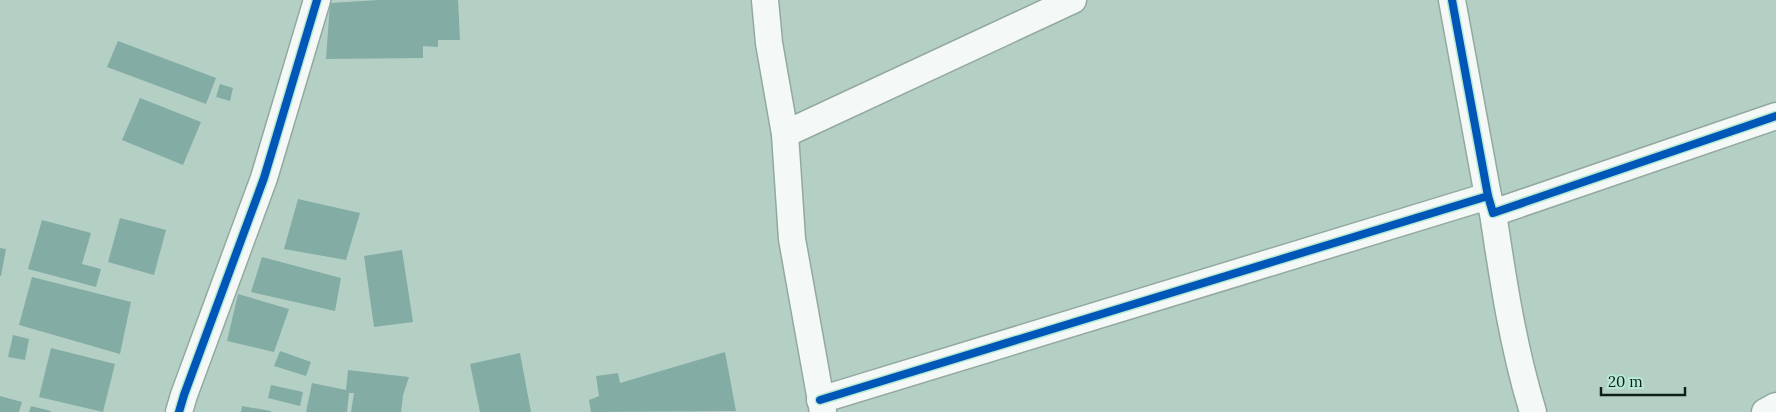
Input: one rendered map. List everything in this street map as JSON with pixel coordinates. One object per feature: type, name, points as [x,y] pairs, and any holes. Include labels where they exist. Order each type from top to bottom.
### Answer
[{"type":"street","points":[[179,412],[264,178],[317,0]]},
{"type":"street","points":[[765,0],[769,42],[785,134],[792,239],[821,406],[1776,116]]},
{"type":"street","points":[[785,134],[1073,0]]},
{"type":"street","points":[[1452,0],[1491,204],[1506,302],[1526,391],[1533,412]]},
{"type":"street","points":[[1765,412],[1776,406]]},
{"type":"building","points":[[379,0],[458,0],[460,40],[438,40],[438,47],[423,46],[423,58],[326,59],[330,3]]},
{"type":"building","points":[[118,41],[216,78],[206,104],[107,67]]},
{"type":"building","points":[[220,84],[233,88],[230,101],[216,97]]},
{"type":"building","points":[[140,98],[201,122],[183,165],[122,140]]},
{"type":"building","points":[[298,199],[360,213],[346,260],[284,249]]},
{"type":"building","points":[[120,218],[166,230],[154,275],[108,262]]},
{"type":"building","points":[[42,220],[91,233],[82,264],[101,269],[96,287],[28,269]]},
{"type":"building","points":[[0,248],[6,249],[1,276],[0,276]]},
{"type":"building","points":[[402,250],[413,322],[374,327],[364,256]]},
{"type":"building","points":[[262,257],[341,278],[335,311],[251,292]]},
{"type":"building","points":[[32,277],[131,302],[120,354],[19,325]]},
{"type":"building","points":[[238,294],[289,309],[274,352],[227,341]]},
{"type":"building","points":[[13,335],[29,339],[25,360],[8,357]]},
{"type":"building","points":[[51,348],[115,364],[103,412],[39,397]]},
{"type":"building","points":[[280,351],[311,362],[306,376],[274,366]]},
{"type":"building","points":[[725,352],[736,411],[591,412],[589,400],[599,396],[596,376],[618,373],[620,383]]},
{"type":"building","points":[[520,353],[531,412],[480,412],[470,364]]},
{"type":"building","points":[[348,370],[409,377],[403,395],[401,412],[351,412],[354,393],[349,393],[347,412],[306,412],[312,383],[346,390]]},
{"type":"building","points":[[271,385],[303,392],[300,406],[268,398]]},
{"type":"building","points":[[0,396],[22,402],[19,412],[0,412]]},
{"type":"building","points":[[31,406],[51,411],[51,412],[29,412]]},
{"type":"building","points":[[242,406],[271,411],[271,412],[241,412]]},
{"type":"cycle path","points":[[179,412],[264,178],[317,0]]},
{"type":"cycle path","points":[[1452,0],[1488,196],[1493,213],[1776,116]]},
{"type":"cycle path","points":[[820,400],[1488,196]]}]
